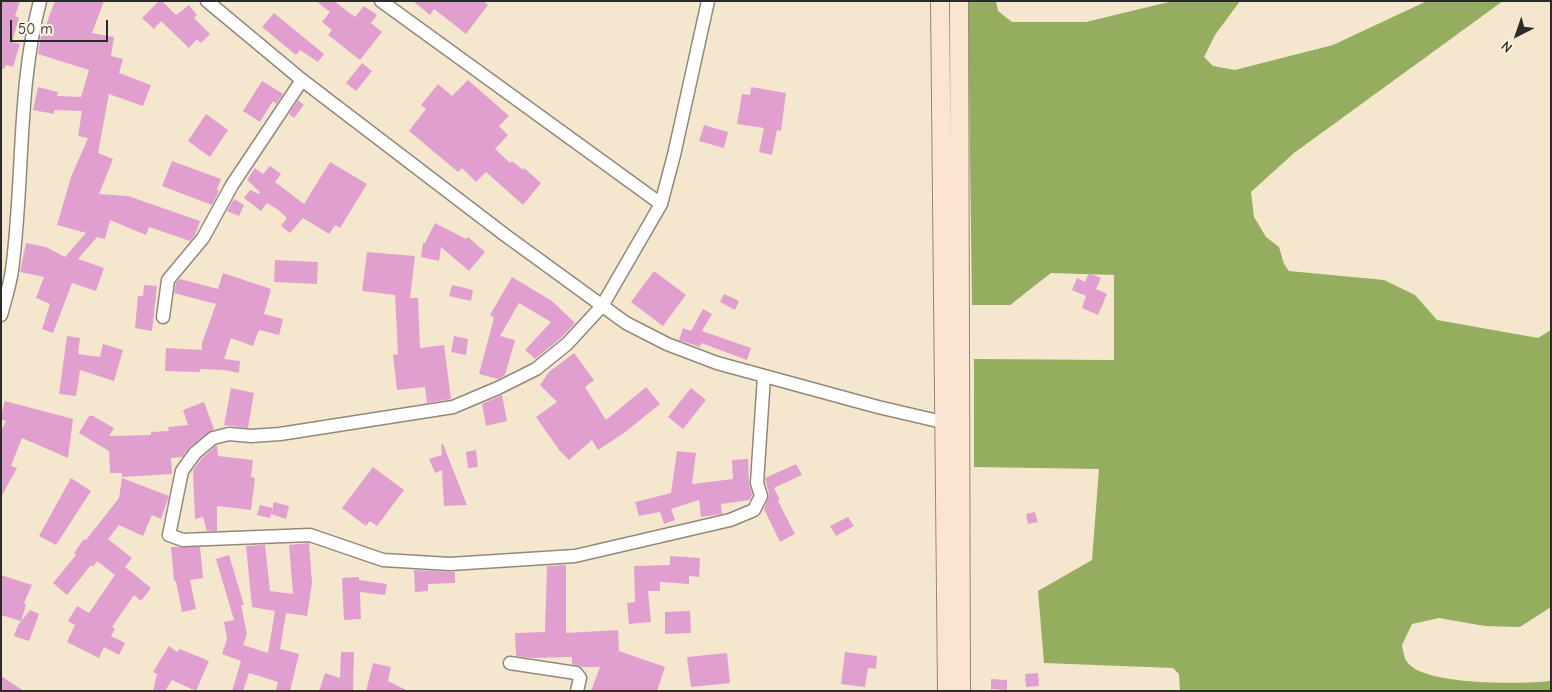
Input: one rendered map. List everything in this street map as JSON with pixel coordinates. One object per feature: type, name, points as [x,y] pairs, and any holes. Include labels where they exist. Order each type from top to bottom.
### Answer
[{"type":"main road","points":[[940,1],[961,691]]},
{"type":"main road","points":[[947,691],[959,1]]},
{"type":"street","points":[[2,311],[12,272],[22,162],[25,82],[33,28],[40,1]]},
{"type":"street","points":[[381,1],[661,204]]},
{"type":"street","points":[[708,1],[674,155],[661,204],[602,306],[567,344],[536,369],[453,407],[280,434],[251,436],[229,434],[213,438],[195,453],[182,471],[170,535],[184,540],[310,535],[383,560],[450,564],[575,556],[730,520],[754,510],[761,496],[757,483],[764,376]]},
{"type":"street","points":[[211,3],[302,80],[626,323],[667,344],[717,362],[764,376],[953,424]]},
{"type":"street","points":[[163,317],[168,280],[203,238],[232,185],[302,80]]},
{"type":"street","points":[[510,663],[576,673],[580,678],[577,691]]},
{"type":"green space","points":[[968,1],[996,1],[998,11],[1012,22],[1086,22],[1173,1],[1240,1],[1215,35],[1204,57],[1213,66],[1235,70],[1333,45],[1427,1],[1503,1],[1294,153],[1251,192],[1254,217],[1266,237],[1279,247],[1284,264],[1289,271],[1384,280],[1415,295],[1437,320],[1538,338],[1551,330],[1551,607],[1520,627],[1485,626],[1439,618],[1412,624],[1402,645],[1408,663],[1418,670],[1434,676],[1454,680],[1498,683],[1551,681],[1551,691],[1180,691],[1179,674],[1173,668],[1044,663],[1038,591],[1092,560],[1099,469],[974,467],[974,359],[1114,360],[1114,275],[1051,273],[1010,305],[972,305]]},
{"type":"building","points":[[1,1],[20,1],[15,16],[19,18],[12,42],[20,44],[13,67],[6,65],[4,69],[1,68]]},
{"type":"building","points":[[55,1],[104,1],[92,33],[114,37],[111,56],[123,59],[119,73],[151,85],[143,106],[109,94],[98,153],[113,159],[99,194],[128,196],[200,221],[195,235],[190,241],[149,227],[146,235],[110,220],[105,239],[97,237],[78,259],[104,268],[96,291],[72,283],[53,333],[42,329],[50,304],[36,298],[44,277],[20,272],[26,243],[46,247],[65,257],[86,233],[57,225],[71,177],[88,138],[78,136],[82,111],[54,110],[54,114],[33,110],[38,87],[58,92],[57,96],[81,97],[89,70],[38,54],[43,23],[46,25]]},
{"type":"building","points":[[159,1],[162,1],[176,15],[189,5],[197,15],[194,18],[210,34],[201,43],[197,39],[189,48],[161,21],[154,29],[142,18]]},
{"type":"building","points":[[316,1],[334,1],[355,17],[364,6],[377,15],[371,23],[382,32],[360,60],[328,35],[332,30],[322,22],[330,12]]},
{"type":"building","points":[[413,1],[483,1],[488,5],[466,34],[434,9],[430,15]]},
{"type":"building","points":[[274,13],[324,54],[318,62],[300,50],[296,55],[262,27]]},
{"type":"building","points":[[362,63],[372,71],[356,91],[346,83]]},
{"type":"building","points":[[468,80],[509,116],[499,126],[508,135],[495,149],[510,163],[512,161],[523,170],[524,168],[541,183],[523,205],[486,172],[476,182],[462,168],[458,172],[409,131],[426,109],[421,105],[438,84],[452,96]]},
{"type":"building","points":[[262,81],[283,94],[276,104],[273,101],[260,122],[243,111]]},
{"type":"building","points":[[751,87],[786,93],[781,131],[777,130],[772,155],[759,152],[764,128],[737,124],[742,94],[750,95]]},
{"type":"building","points":[[298,100],[304,105],[294,118],[289,114]]},
{"type":"building","points":[[206,114],[228,130],[210,157],[188,141]]},
{"type":"building","points":[[704,125],[728,132],[724,148],[699,141]]},
{"type":"building","points":[[172,161],[221,179],[217,190],[219,191],[212,205],[162,186]]},
{"type":"building","points":[[330,162],[367,184],[340,228],[335,225],[329,234],[303,218],[290,233],[281,226],[287,218],[277,209],[267,203],[261,211],[244,198],[250,190],[259,194],[260,192],[247,180],[255,168],[263,174],[270,166],[281,174],[275,182],[304,204]]},
{"type":"building","points":[[234,199],[244,205],[239,216],[227,211]]},
{"type":"building","points":[[435,223],[466,239],[468,237],[485,252],[469,271],[441,247],[439,261],[421,257],[423,243],[425,243]]},
{"type":"building","points":[[367,252],[415,256],[410,298],[418,298],[420,348],[444,345],[451,399],[427,403],[425,387],[397,390],[393,355],[398,354],[395,295],[362,291]]},
{"type":"building","points":[[275,260],[318,262],[317,284],[274,282]]},
{"type":"building","points":[[654,271],[686,295],[663,326],[631,302]]},
{"type":"building","points":[[223,273],[271,289],[264,314],[283,319],[279,335],[259,330],[253,346],[231,338],[224,359],[240,361],[239,373],[200,369],[200,372],[165,371],[166,348],[202,350],[202,343],[216,304],[174,293],[176,283],[180,279],[218,289]]},
{"type":"building","points":[[1089,273],[1101,278],[1096,289],[1107,294],[1098,315],[1082,308],[1086,296],[1072,290],[1077,278],[1085,282]]},
{"type":"building","points":[[512,277],[552,301],[575,323],[561,338],[535,359],[525,350],[551,322],[519,303],[500,336],[515,340],[505,375],[498,379],[479,374],[494,318],[490,315]]},
{"type":"building","points":[[144,285],[157,286],[152,331],[135,328],[138,296],[143,296]]},
{"type":"building","points":[[452,285],[473,290],[471,301],[449,296]]},
{"type":"building","points":[[724,294],[739,301],[735,310],[720,302]]},
{"type":"building","points":[[703,309],[712,314],[702,331],[751,348],[747,360],[701,343],[700,347],[679,340],[683,328],[691,331]]},
{"type":"building","points":[[67,336],[80,338],[78,354],[100,357],[103,344],[123,350],[114,381],[80,370],[76,396],[59,394]]},
{"type":"building","points":[[454,336],[468,339],[466,355],[451,352]]},
{"type":"building","points":[[574,353],[594,380],[585,387],[606,420],[646,387],[660,404],[624,433],[598,450],[592,440],[569,460],[559,450],[536,417],[557,402],[540,385],[549,372]]},
{"type":"building","points":[[231,388],[254,393],[248,428],[224,425]]},
{"type":"building","points":[[691,388],[706,400],[683,429],[668,417]]},
{"type":"building","points":[[502,395],[507,421],[486,426],[482,404]]},
{"type":"building","points":[[5,401],[73,419],[68,458],[22,438],[11,466],[17,468],[1,497],[1,431],[6,421],[1,419],[1,416]]},
{"type":"building","points":[[204,402],[214,429],[190,447],[182,457],[171,458],[172,474],[122,477],[122,473],[110,473],[109,451],[79,433],[89,416],[93,416],[114,428],[109,436],[151,435],[151,432],[169,431],[168,427],[188,425],[183,410]]},
{"type":"building","points":[[443,444],[467,505],[444,506],[442,470],[435,473],[429,459],[442,455],[441,445]]},
{"type":"building","points":[[217,445],[218,456],[253,460],[251,477],[255,478],[251,510],[217,506],[217,531],[207,531],[203,517],[195,519],[193,470],[201,459]]},
{"type":"building","points":[[476,450],[478,467],[468,468],[466,452]]},
{"type":"building","points":[[677,451],[696,453],[692,484],[733,479],[732,460],[748,459],[749,483],[752,495],[750,500],[721,504],[722,514],[701,517],[699,500],[671,509],[675,520],[664,524],[660,512],[639,516],[635,502],[671,493]]},
{"type":"building","points":[[796,464],[802,475],[774,488],[780,500],[778,501],[795,534],[780,542],[764,509],[769,494],[765,478]]},
{"type":"building","points":[[373,467],[404,490],[377,526],[370,521],[366,526],[342,508]]},
{"type":"building","points":[[71,478],[91,491],[56,545],[39,536]]},
{"type":"building","points":[[122,478],[169,496],[161,519],[152,515],[143,536],[119,525],[108,539],[132,558],[125,567],[151,588],[141,601],[134,595],[112,627],[115,629],[111,636],[125,643],[119,655],[104,647],[99,658],[67,642],[75,625],[68,621],[77,606],[89,613],[115,575],[97,561],[93,567],[91,565],[67,595],[53,583],[76,555],[74,553],[84,539],[86,540],[119,498]]},
{"type":"building","points":[[274,502],[289,506],[286,519],[271,514]]},
{"type":"building","points":[[260,505],[273,508],[270,518],[257,515]]},
{"type":"building","points":[[1035,512],[1038,522],[1028,524],[1026,514]]},
{"type":"building","points":[[848,517],[854,526],[836,536],[830,526]]},
{"type":"building","points":[[309,543],[312,583],[307,616],[286,613],[280,649],[299,654],[290,691],[276,691],[278,682],[249,673],[243,691],[232,691],[241,661],[222,654],[227,639],[224,622],[234,620],[216,559],[229,555],[244,605],[241,605],[247,634],[243,645],[268,653],[275,611],[252,607],[246,546],[265,545],[270,591],[293,594],[289,545]]},
{"type":"building","points":[[171,547],[200,547],[203,578],[190,580],[196,609],[182,612],[176,581],[174,581]]},
{"type":"building","points":[[670,556],[700,558],[699,577],[689,576],[689,584],[660,582],[660,591],[648,591],[651,622],[629,624],[627,603],[635,602],[634,566],[670,565]]},
{"type":"building","points":[[566,565],[566,633],[618,630],[619,651],[665,667],[657,691],[591,691],[600,667],[582,667],[572,664],[572,657],[532,658],[516,656],[515,633],[545,632],[547,566]]},
{"type":"building","points":[[414,570],[455,572],[455,583],[428,584],[428,591],[415,592]]},
{"type":"building","points":[[1,575],[32,585],[24,603],[26,605],[21,621],[1,615]]},
{"type":"building","points":[[359,577],[359,580],[387,584],[385,595],[360,592],[361,619],[344,620],[342,578]]},
{"type":"building","points":[[30,610],[39,614],[29,641],[14,636],[18,625]]},
{"type":"building","points":[[690,611],[691,633],[665,634],[665,612]]},
{"type":"building","points":[[169,646],[177,652],[180,649],[209,661],[196,691],[172,680],[165,691],[153,691],[157,674],[153,672]]},
{"type":"building","points":[[341,652],[354,652],[353,691],[319,691],[325,673],[340,678]]},
{"type":"building","points":[[845,652],[877,656],[876,669],[868,668],[865,687],[841,684]]},
{"type":"building","points":[[727,653],[730,683],[691,687],[687,657]]},
{"type":"building","points":[[373,663],[391,667],[388,681],[408,691],[366,691]]},
{"type":"building","points":[[1038,673],[1039,686],[1026,687],[1025,674]]},
{"type":"building","points":[[1,676],[24,691],[1,691]]},
{"type":"building","points":[[991,679],[1007,680],[1007,690],[991,689]]}]
